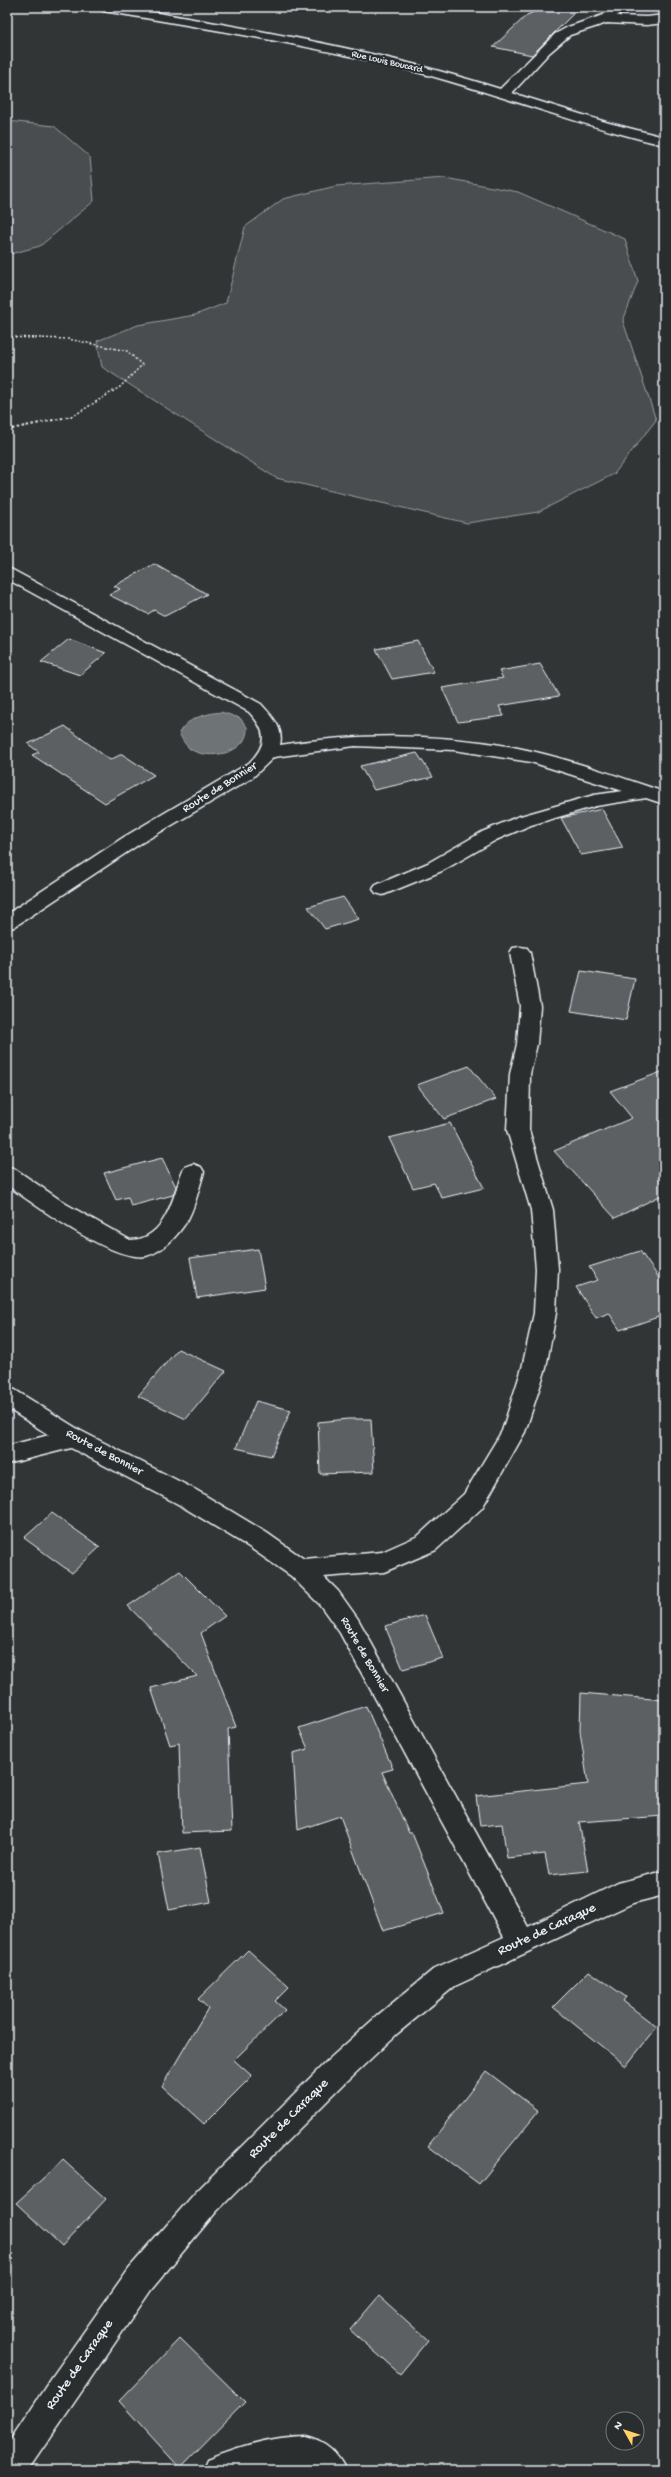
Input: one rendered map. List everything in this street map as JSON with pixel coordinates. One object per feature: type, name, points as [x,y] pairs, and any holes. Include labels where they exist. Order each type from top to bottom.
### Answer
[{"type":"street","name":"Rue Louis Boucard","points":[[103,7],[156,12],[270,35],[429,72],[626,133],[664,141]]},
{"type":"street","points":[[502,95],[560,36],[581,26],[609,13],[639,21],[664,19]]},
{"type":"street","name":"Route de Bonnier","points":[[7,572],[255,708],[267,718],[273,730],[273,740],[268,752],[260,764],[246,774],[131,841],[7,923]]},
{"type":"street","points":[[268,752],[354,741],[473,746],[522,755],[587,773],[655,796]]},
{"type":"street","points":[[382,889],[435,867],[489,836],[524,821],[594,801],[655,796]]},
{"type":"street","points":[[300,1570],[384,1562],[427,1543],[473,1501],[513,1432],[534,1368],[544,1321],[547,1269],[542,1210],[518,1130],[520,1074],[527,1044],[530,1006],[520,953]]},
{"type":"street","points":[[7,1174],[58,1210],[127,1248],[145,1248],[161,1238],[178,1217],[193,1172]]},
{"type":"street","name":"Route de Bonnier","points":[[7,1396],[73,1438],[225,1518],[300,1570],[329,1598],[349,1626],[522,1943]]},
{"type":"street","points":[[7,1455],[73,1438]]},
{"type":"street","name":"Route de Caraque","points":[[9,2470],[63,2388],[140,2279],[206,2202],[337,2071],[388,2024],[445,1977],[522,1943],[628,1892],[664,1883]]},
{"type":"street","points":[[219,2470],[290,2454],[308,2452],[326,2463],[330,2470]]},
{"type":"path","points":[[7,337],[68,339],[127,351],[142,365],[120,387],[73,416],[7,430]]},
{"type":"shaded area","points":[[7,121],[54,126],[90,157],[94,201],[40,246],[7,255]]},
{"type":"shaded area","points":[[445,178],[518,192],[625,239],[638,281],[623,321],[656,420],[614,474],[538,512],[467,523],[276,478],[102,367],[97,341],[138,325],[195,315],[226,303],[245,227],[283,199],[336,186]]},
{"type":"shaded area","points":[[221,712],[240,718],[247,727],[246,736],[241,744],[235,749],[226,753],[216,754],[198,753],[190,749],[185,744],[179,733],[182,728],[192,720],[209,714]]},
{"type":"building","points":[[545,7],[580,7],[532,55],[493,47],[527,15]]},
{"type":"building","points":[[154,564],[207,594],[165,616],[154,610],[148,614],[109,595],[120,589],[114,586]]},
{"type":"building","points":[[69,639],[106,653],[80,675],[41,662]]},
{"type":"building","points":[[418,641],[434,672],[392,679],[376,649]]},
{"type":"building","points":[[540,664],[559,696],[499,706],[504,716],[458,722],[442,688],[503,678],[499,671]]},
{"type":"building","points":[[65,726],[110,760],[122,754],[154,775],[105,803],[32,755],[39,752],[28,744]]},
{"type":"building","points":[[417,753],[433,777],[374,790],[360,766]]},
{"type":"building","points":[[602,809],[623,848],[581,855],[561,818]]},
{"type":"building","points":[[343,897],[359,919],[325,929],[308,907]]},
{"type":"building","points":[[581,971],[635,979],[626,1020],[571,1011]]},
{"type":"building","points":[[469,1066],[496,1099],[444,1119],[417,1085]]},
{"type":"building","points":[[664,1071],[664,1194],[615,1218],[554,1151],[632,1118],[610,1091]]},
{"type":"building","points":[[450,1123],[484,1188],[442,1198],[434,1183],[413,1188],[389,1138]]},
{"type":"building","points":[[162,1158],[176,1187],[173,1195],[131,1206],[128,1197],[116,1200],[104,1173]]},
{"type":"building","points":[[258,1249],[265,1288],[197,1298],[190,1258]]},
{"type":"building","points":[[640,1251],[664,1285],[664,1315],[620,1330],[609,1313],[596,1318],[576,1287],[598,1280],[589,1267]]},
{"type":"building","points":[[178,1349],[226,1371],[186,1419],[138,1396]]},
{"type":"building","points":[[256,1401],[291,1410],[271,1456],[236,1448]]},
{"type":"building","points":[[348,1419],[371,1419],[374,1472],[320,1474],[318,1422]]},
{"type":"building","points":[[52,1513],[100,1547],[72,1573],[24,1538]]},
{"type":"building","points":[[180,1571],[225,1616],[201,1633],[236,1727],[228,1729],[232,1831],[182,1833],[179,1743],[170,1745],[151,1688],[197,1676],[128,1606]]},
{"type":"building","points":[[425,1615],[443,1658],[403,1669],[385,1626]]},
{"type":"building","points":[[581,1693],[664,1700],[664,1816],[579,1822],[588,1871],[549,1875],[545,1854],[507,1858],[502,1824],[480,1826],[476,1796],[588,1784],[580,1731]]},
{"type":"building","points":[[366,1706],[393,1769],[382,1772],[409,1833],[412,1833],[444,1913],[383,1931],[340,1816],[298,1830],[293,1753],[308,1749],[299,1728]]},
{"type":"building","points":[[200,1847],[211,1902],[169,1910],[158,1854]]},
{"type":"building","points":[[248,1950],[289,1987],[275,2001],[285,2010],[234,2060],[252,2076],[204,2124],[162,2086],[208,2008],[198,1999]]},
{"type":"building","points":[[589,1971],[626,1997],[623,2001],[657,2027],[626,2066],[553,2007]]},
{"type":"building","points":[[486,2071],[539,2111],[479,2184],[428,2146]]},
{"type":"building","points":[[63,2160],[106,2199],[62,2246],[16,2203]]},
{"type":"building","points":[[379,2296],[428,2340],[400,2374],[350,2330]]},
{"type":"building","points":[[180,2338],[245,2402],[180,2468],[119,2401]]}]
